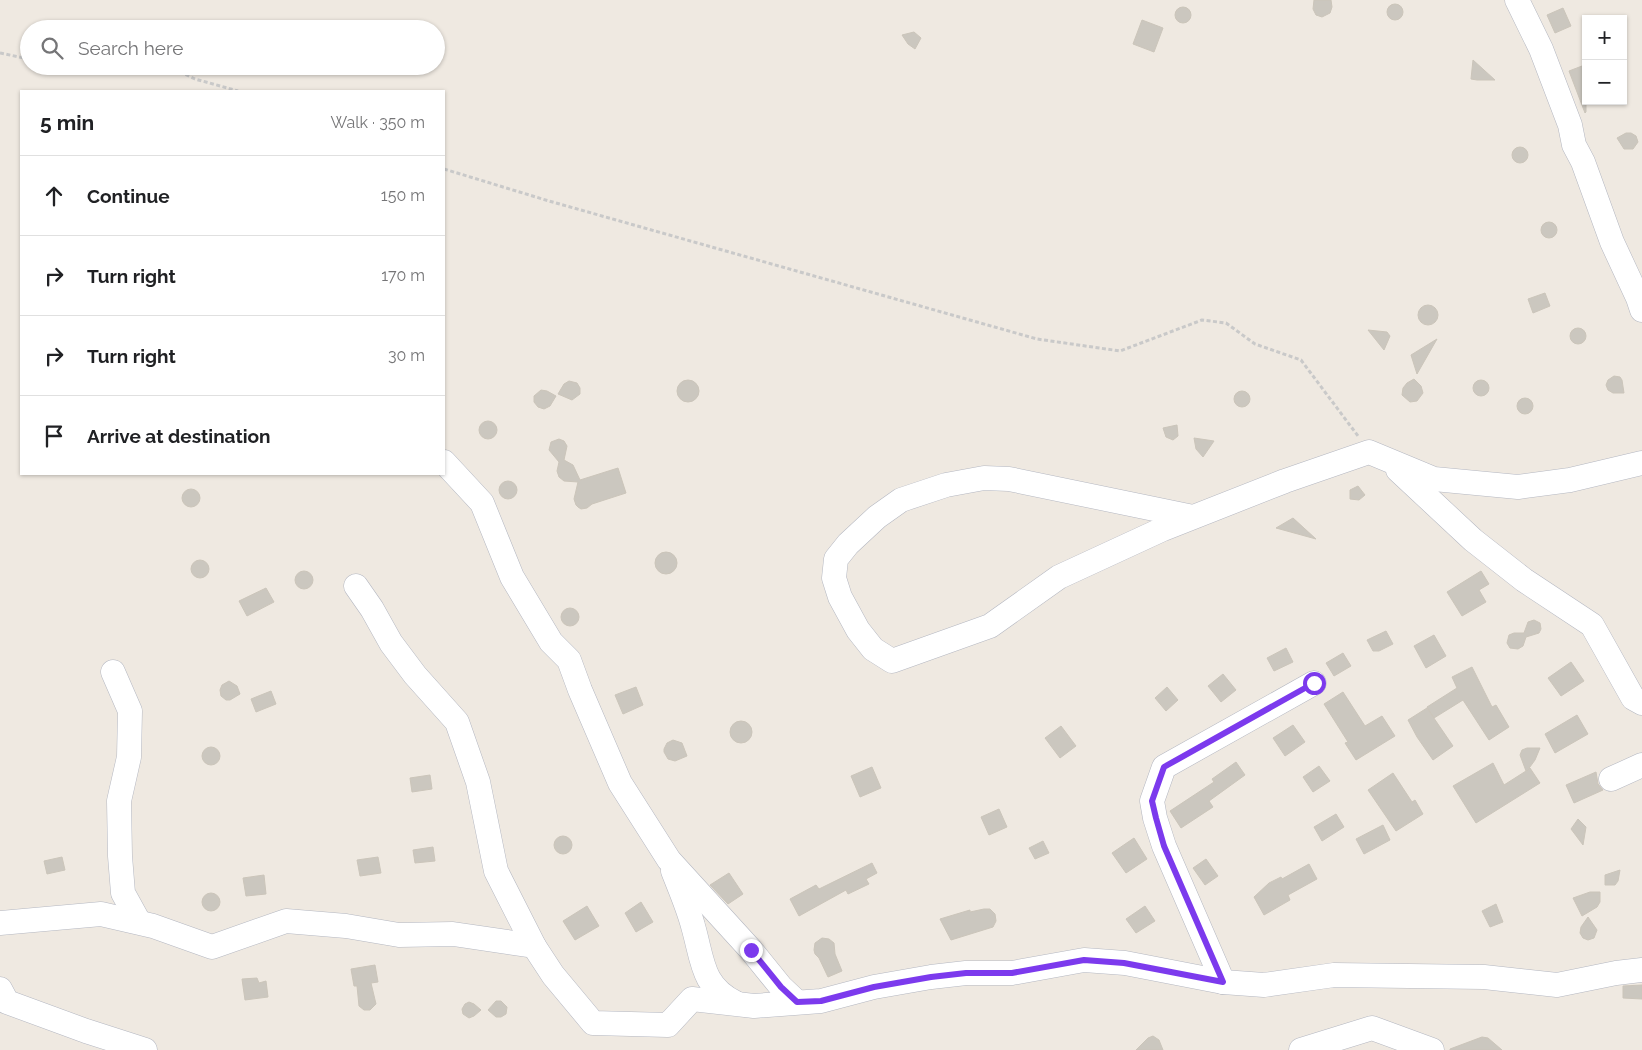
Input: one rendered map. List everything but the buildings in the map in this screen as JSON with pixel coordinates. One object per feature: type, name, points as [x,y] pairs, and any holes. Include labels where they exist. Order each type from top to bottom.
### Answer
[{"type":"street","points":[[1517,0],[1541,49],[1570,125],[1574,145],[1584,162],[1612,242],[1642,310]]},
{"type":"street","points":[[1193,517],[1009,479],[984,478],[946,485],[901,500],[876,517],[848,544],[836,559],[834,578],[840,597],[858,630],[873,649],[892,661],[990,626],[1059,577],[1163,529],[1285,481],[1379,456],[1434,479],[1518,487],[1570,480],[1642,463]]},
{"type":"street","points":[[1379,456],[1473,540],[1524,580],[1592,624],[1633,698],[1642,703]]},
{"type":"street","points":[[445,463],[482,503],[512,578],[551,642],[569,660],[620,783],[669,860],[751,950],[781,987],[797,1002]]},
{"type":"street","points":[[356,586],[372,609],[391,643],[415,675],[457,722],[478,782],[496,871],[534,946],[553,975],[593,1023],[668,1025],[692,999],[754,1006],[821,1001],[874,987],[931,977],[966,973],[1012,973],[1084,960],[1124,963],[1223,982],[1264,985],[1334,976],[1484,977],[1557,985],[1616,973],[1642,970]]},
{"type":"street","points":[[113,672],[130,711],[129,757],[119,801],[123,893],[139,922]]},
{"type":"street","points":[[1223,982],[1164,846],[1152,801],[1164,767],[1314,683]]},
{"type":"street","points":[[1611,779],[1642,765]]},
{"type":"street","points":[[669,860],[693,924],[703,966],[709,980],[718,992],[737,1004]]},
{"type":"street","points":[[0,923],[101,914],[139,922],[212,947],[286,921],[346,926],[399,935],[453,934],[534,946]]},
{"type":"street","points":[[0,989],[7,1002],[144,1050]]},
{"type":"street","points":[[1302,1050],[1372,1028],[1432,1050]]},
{"type":"path","points":[[0,53],[20,56]]},
{"type":"path","points":[[186,75],[234,90]]},
{"type":"path","points":[[445,169],[1037,339],[1120,351],[1202,320],[1226,324],[1255,344],[1301,360],[1379,456]]},
{"type":"route","points":[[751,950],[781,987],[797,1002],[821,1001],[874,987],[931,977],[966,973],[1012,973],[1084,960],[1124,963],[1223,982],[1164,846],[1152,801],[1164,767],[1314,683]]}]
